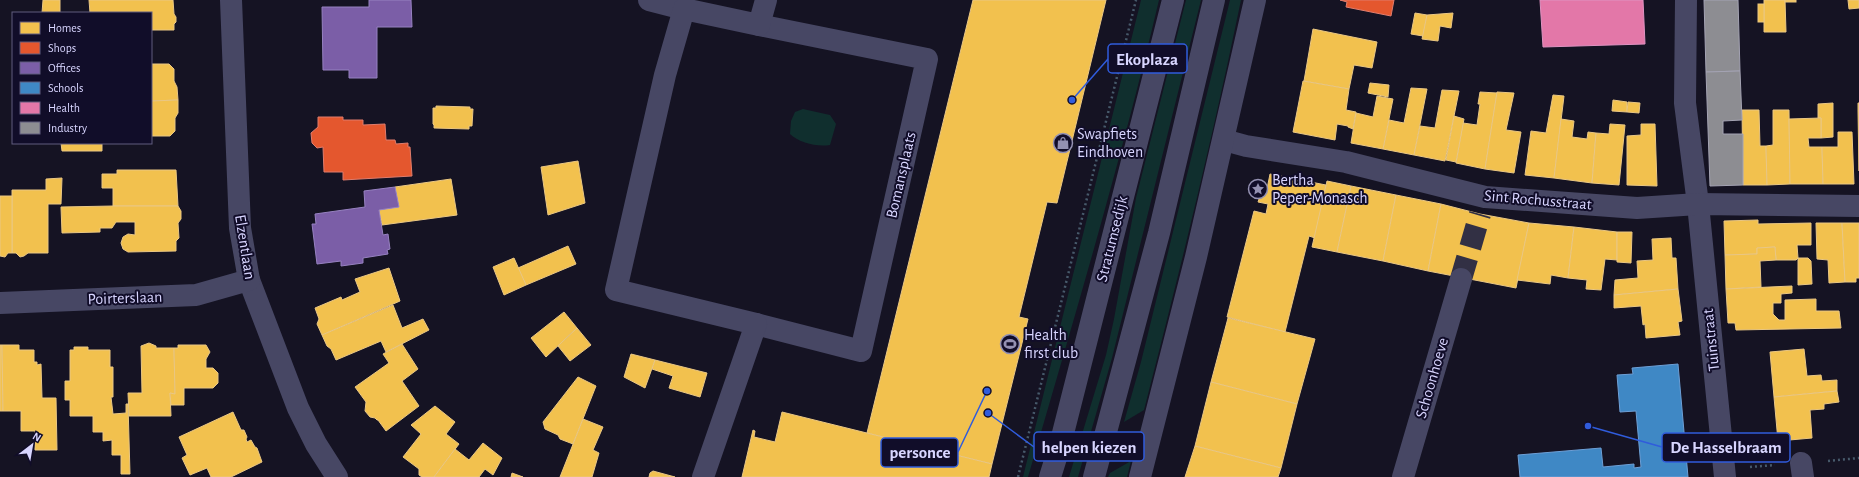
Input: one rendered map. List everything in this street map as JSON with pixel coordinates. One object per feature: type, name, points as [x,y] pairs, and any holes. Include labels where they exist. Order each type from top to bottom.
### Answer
[{"type":"street","name":"Elzentlaan","points":[[231,0],[240,228],[249,280],[298,408],[316,444],[336,476]]},
{"type":"street","name":"Bomansplaats","points":[[649,0],[684,9],[927,59],[861,351],[616,290],[665,76],[684,9]]},
{"type":"street","points":[[760,25],[766,0]]},
{"type":"street","name":"Stratumsedijk","points":[[1050,477],[1064,430],[1173,0]]},
{"type":"street","points":[[1094,477],[1159,232],[1214,0]]},
{"type":"street","points":[[1140,477],[1224,140],[1255,0]]},
{"type":"street","name":"Tuinstraat","points":[[1686,0],[1685,103],[1698,204],[1725,473]]},
{"type":"street","name":"Sint Rochusstraat","points":[[1224,140],[1246,146],[1346,162],[1483,206],[1636,208],[1698,204],[1859,206]]},
{"type":"street","name":"Schoonhoeve","points":[[1403,477],[1461,279]]},
{"type":"street","name":"Poirterslaan","points":[[0,303],[196,295],[249,280]]},
{"type":"street","points":[[703,477],[756,324]]},
{"type":"path","points":[[1018,477],[1136,0]]},
{"type":"path","points":[[1725,473],[1802,470],[1859,458]]},
{"type":"green space","points":[[1141,0],[1159,0],[1129,120],[1080,299],[1028,477],[1023,477]]},
{"type":"green space","points":[[1186,0],[1201,0],[1112,358],[1078,477],[1069,477],[1106,355],[1136,198]]},
{"type":"green space","points":[[1230,0],[1241,0],[1207,154],[1170,308],[1144,410],[1124,422],[1141,362]]},
{"type":"green space","points":[[803,109],[830,115],[836,124],[830,145],[808,144],[798,140],[790,134],[791,121],[795,112]]},
{"type":"green space","points":[[1131,461],[1127,477],[1108,477],[1110,473]]},
{"type":"building: Homes","points":[[43,0],[60,0],[60,12],[42,12]]},
{"type":"building: Homes","points":[[89,0],[173,0],[176,22],[174,24],[174,30],[152,30],[152,12],[90,12]]},
{"type":"building: Homes","points":[[973,0],[1106,0],[1057,203],[1047,202],[1019,317],[1028,319],[992,464],[867,433]]},
{"type":"building: Homes","points":[[1764,0],[1785,0],[1786,32],[1764,32]]},
{"type":"building: Homes","points":[[1785,0],[1796,0],[1796,2],[1785,2]]},
{"type":"building: Homes","points":[[1848,0],[1859,0],[1859,8],[1849,9]]},
{"type":"building: Homes","points":[[1758,4],[1764,4],[1764,22],[1758,22]]},
{"type":"building: Homes","points":[[1415,13],[1427,15],[1423,36],[1411,34]]},
{"type":"building: Homes","points":[[1453,13],[1451,28],[1440,26],[1438,41],[1422,39],[1427,15]]},
{"type":"building: Homes","points":[[1313,29],[1377,42],[1372,68],[1354,65],[1349,89],[1304,81]]},
{"type":"building: Homes","points":[[152,64],[169,64],[174,69],[174,81],[177,87],[178,100],[152,101]]},
{"type":"building: Homes","points":[[1303,81],[1349,89],[1346,110],[1356,112],[1353,129],[1348,126],[1337,124],[1335,140],[1293,132]]},
{"type":"building: Homes","points":[[1370,83],[1389,85],[1388,97],[1368,93]]},
{"type":"building: Homes","points":[[1411,88],[1427,89],[1414,155],[1383,149],[1389,120],[1404,123]]},
{"type":"building: Homes","points":[[1442,90],[1459,91],[1445,161],[1414,155],[1420,126],[1435,128]]},
{"type":"building: Homes","points":[[1480,92],[1497,93],[1485,169],[1456,163],[1463,123],[1477,125]]},
{"type":"building: Homes","points":[[1497,92],[1514,93],[1506,130],[1521,132],[1514,173],[1485,169]]},
{"type":"building: Homes","points":[[1553,95],[1564,96],[1554,178],[1525,175],[1531,131],[1546,133]]},
{"type":"building: Homes","points":[[1377,96],[1393,99],[1383,149],[1351,143],[1356,113],[1373,117]]},
{"type":"building: Homes","points":[[178,100],[178,113],[175,118],[175,131],[170,136],[152,136],[152,101]]},
{"type":"building: Homes","points":[[1613,100],[1627,102],[1627,112],[1612,111]]},
{"type":"building: Homes","points":[[1628,102],[1640,103],[1639,113],[1627,112]]},
{"type":"building: Homes","points":[[1833,103],[1833,137],[1821,138],[1821,118],[1818,118],[1818,104]]},
{"type":"building: Homes","points":[[1859,103],[1859,171],[1858,111]]},
{"type":"building: Homes","points":[[436,106],[470,107],[470,109],[473,109],[472,126],[469,126],[469,129],[434,128],[433,108],[436,108]]},
{"type":"building: Homes","points":[[1742,110],[1759,110],[1760,146],[1766,146],[1767,185],[1743,185]]},
{"type":"building: Homes","points":[[1773,110],[1789,110],[1790,184],[1767,185],[1766,146],[1773,145]]},
{"type":"building: Homes","points":[[1454,116],[1464,119],[1456,162],[1446,160]]},
{"type":"building: Homes","points":[[1821,118],[1821,138],[1808,138],[1809,147],[1822,147],[1823,184],[1790,184],[1789,119]]},
{"type":"building: Homes","points":[[1561,119],[1574,121],[1572,137],[1587,139],[1588,132],[1596,133],[1592,183],[1554,178]]},
{"type":"building: Homes","points":[[1610,124],[1625,125],[1619,185],[1592,183],[1596,133],[1609,134]]},
{"type":"building: Homes","points":[[1641,124],[1655,124],[1657,186],[1627,185],[1627,136],[1641,135]]},
{"type":"building: Homes","points":[[1838,132],[1852,132],[1854,184],[1823,184],[1822,147],[1838,147]]},
{"type":"building: Homes","points":[[61,144],[102,144],[102,151],[62,151]]},
{"type":"building: Homes","points":[[578,161],[585,203],[548,215],[541,167]]},
{"type":"building: Homes","points":[[117,170],[176,170],[178,206],[113,206],[113,188],[102,188],[102,174],[117,174]]},
{"type":"building: Homes","points":[[1270,174],[1326,185],[1315,238],[1309,236],[1285,332],[1227,317],[1254,211],[1266,214],[1268,204],[1258,202],[1261,193],[1266,194]]},
{"type":"building: Homes","points":[[62,178],[61,204],[48,204],[48,253],[28,253],[20,257],[16,253],[12,253],[12,190],[46,190],[46,179]]},
{"type":"building: Homes","points":[[451,179],[457,215],[382,225],[379,210],[399,207],[395,187]]},
{"type":"building: Homes","points":[[1327,181],[1351,186],[1337,252],[1312,247]]},
{"type":"building: Homes","points":[[1351,186],[1396,195],[1383,261],[1337,252]]},
{"type":"building: Homes","points":[[1396,195],[1441,204],[1428,271],[1383,261]]},
{"type":"building: Homes","points":[[0,196],[12,196],[12,253],[8,253],[5,257],[0,256]]},
{"type":"building: Homes","points":[[1441,204],[1480,214],[1529,223],[1516,288],[1428,271]]},
{"type":"building: Homes","points":[[178,206],[181,211],[181,219],[178,223],[179,238],[176,241],[176,251],[128,252],[123,249],[121,243],[123,237],[128,234],[135,235],[135,222],[116,222],[112,228],[100,228],[100,232],[62,233],[61,207]]},
{"type":"building: Homes","points":[[1758,220],[1758,224],[1811,223],[1811,245],[1797,245],[1798,258],[1796,260],[1776,260],[1775,247],[1757,248],[1757,254],[1725,255],[1724,221]]},
{"type":"building: Homes","points":[[1529,223],[1574,227],[1568,278],[1551,275],[1550,284],[1517,280]]},
{"type":"building: Homes","points":[[1816,223],[1842,223],[1845,282],[1829,283],[1828,260],[1817,259]]},
{"type":"building: Homes","points":[[1842,223],[1859,223],[1859,278],[1856,278],[1856,282],[1845,282]]},
{"type":"building: Homes","points":[[1574,227],[1617,232],[1617,260],[1605,259],[1601,290],[1586,289],[1587,280],[1568,278]]},
{"type":"building: Homes","points":[[1617,232],[1632,232],[1631,263],[1617,262]]},
{"type":"building: Homes","points":[[1671,238],[1672,258],[1676,258],[1678,289],[1614,295],[1615,280],[1638,278],[1637,261],[1653,260],[1652,239]]},
{"type":"building: Homes","points":[[568,246],[576,264],[526,285],[518,268]]},
{"type":"building: Homes","points":[[1775,247],[1776,260],[1760,261],[1761,287],[1726,289],[1725,255],[1757,254],[1757,248]]},
{"type":"building: Homes","points":[[514,258],[526,285],[504,295],[493,267]]},
{"type":"building: Homes","points":[[1798,258],[1808,258],[1811,261],[1812,284],[1798,285]]},
{"type":"building: Homes","points":[[389,268],[400,301],[322,335],[317,324],[319,319],[315,308],[341,297],[342,300],[360,292],[355,279]]},
{"type":"building: Homes","points":[[1792,286],[1792,293],[1781,294],[1781,303],[1773,303],[1773,314],[1779,320],[1785,320],[1785,300],[1816,299],[1816,311],[1839,311],[1841,328],[1736,330],[1735,323],[1728,323],[1726,289]]},
{"type":"building: Homes","points":[[1678,289],[1682,321],[1678,322],[1680,335],[1646,338],[1641,306],[1614,308],[1614,295]]},
{"type":"building: Homes","points":[[393,305],[402,328],[423,319],[429,330],[386,352],[381,341],[336,360],[322,335]]},
{"type":"building: Homes","points":[[564,312],[577,328],[546,357],[531,338]]},
{"type":"building: Homes","points":[[1228,318],[1315,339],[1297,404],[1211,382]]},
{"type":"building: Homes","points":[[577,328],[591,345],[570,361],[558,346]]},
{"type":"building: Homes","points":[[149,343],[156,346],[156,348],[174,348],[175,394],[170,393],[171,416],[129,416],[128,393],[142,393],[141,346]]},
{"type":"building: Homes","points":[[402,344],[418,369],[402,381],[419,406],[386,431],[378,420],[370,417],[365,411],[366,402],[355,387],[389,363],[383,354]]},
{"type":"building: Homes","points":[[0,345],[2,345],[3,411],[0,411]]},
{"type":"building: Homes","points":[[2,345],[19,345],[19,350],[34,350],[34,362],[37,362],[37,365],[41,364],[42,398],[56,398],[57,450],[35,450],[35,431],[21,431],[21,411],[3,411]]},
{"type":"building: Homes","points":[[178,345],[206,345],[210,352],[206,359],[206,368],[213,368],[218,373],[218,383],[213,388],[184,388],[184,405],[171,405],[170,393],[175,394],[174,348],[178,348]]},
{"type":"building: Homes","points":[[74,347],[88,347],[88,350],[110,350],[110,367],[113,367],[113,397],[111,397],[113,414],[126,413],[126,404],[128,404],[130,474],[121,474],[121,455],[112,455],[112,440],[103,441],[103,432],[93,432],[93,416],[70,416],[70,400],[65,400],[65,381],[70,381],[70,350],[74,350]]},
{"type":"building: Homes","points":[[1804,349],[1807,376],[1821,375],[1822,381],[1837,380],[1837,391],[1774,397],[1770,352]]},
{"type":"building: Homes","points":[[631,354],[655,360],[645,388],[624,377]]},
{"type":"building: Homes","points":[[655,360],[707,373],[700,397],[669,388],[673,376],[652,369]]},
{"type":"building: Homes","points":[[578,377],[596,386],[573,444],[560,439],[558,435],[545,429],[543,422]]},
{"type":"building: Homes","points":[[1211,382],[1297,404],[1281,468],[1195,446]]},
{"type":"building: Homes","points":[[1837,391],[1839,402],[1824,404],[1824,409],[1810,410],[1812,438],[1778,441],[1774,397]]},
{"type":"building: Homes","points":[[435,406],[455,422],[446,434],[459,444],[434,477],[422,477],[419,475],[419,469],[403,457],[421,434],[411,425]]},
{"type":"building: Homes","points":[[233,412],[241,430],[244,430],[247,437],[247,442],[251,440],[257,448],[262,462],[231,477],[211,477],[207,468],[190,475],[182,458],[187,455],[179,437]]},
{"type":"building: Homes","points":[[782,412],[992,464],[989,477],[742,477],[753,430],[755,431],[754,437],[775,442]]},
{"type":"building: Homes","points":[[583,419],[603,427],[593,450],[599,453],[592,477],[560,477]]},
{"type":"building: Homes","points":[[483,443],[502,458],[493,475],[485,469],[479,477],[434,477],[455,449],[469,460]]},
{"type":"building: Homes","points":[[1195,446],[1281,468],[1278,477],[1185,477]]},
{"type":"building: Homes","points":[[653,471],[675,477],[649,477],[650,473]]},
{"type":"building: Homes","points":[[512,473],[523,477],[511,477]]},
{"type":"building: Shops","points":[[1340,0],[1394,0],[1391,16],[1346,7],[1347,2]]},
{"type":"building: Shops","points":[[318,117],[343,117],[343,120],[363,120],[363,125],[385,124],[386,140],[395,140],[396,144],[408,143],[408,147],[410,147],[412,176],[343,180],[343,172],[324,172],[323,147],[317,148],[312,143],[311,133],[318,127]]},
{"type":"building: Offices","points":[[369,0],[411,0],[412,27],[377,27],[377,78],[349,78],[349,70],[323,70],[322,7],[369,7]]},
{"type":"building: Offices","points":[[395,187],[399,207],[379,210],[383,235],[388,234],[390,249],[387,250],[388,254],[363,258],[363,263],[341,266],[341,261],[317,264],[312,224],[316,224],[315,214],[365,207],[364,191]]},
{"type":"building: Schools","points":[[1678,364],[1688,477],[1520,477],[1518,455],[1601,448],[1603,467],[1634,464],[1634,468],[1641,467],[1636,411],[1620,412],[1617,375],[1633,374],[1632,368]]},
{"type":"building: Health","points":[[1540,0],[1643,0],[1645,44],[1543,47]]},
{"type":"building: Industry","points":[[1704,0],[1738,0],[1740,71],[1706,72]]},
{"type":"building: Industry","points":[[1740,71],[1742,120],[1723,121],[1723,134],[1743,134],[1743,185],[1710,186],[1706,72]]},
{"type":"tunnel","points":[[1461,279],[1480,214]]},
{"type":"place","name":"Ekoplaza","points":[[1072,100]]},
{"type":"place","name":"Swapfiets Eindhoven","points":[[1063,143]]},
{"type":"place","name":"Bertha Peper-Monasch","points":[[1258,189]]},
{"type":"place","name":"Health first club","points":[[1010,344]]},
{"type":"place","name":"personce","points":[[987,391]]},
{"type":"place","name":"helpen kiezen","points":[[988,413]]},
{"type":"place","name":"De Hasselbraam","points":[[1588,426]]}]
